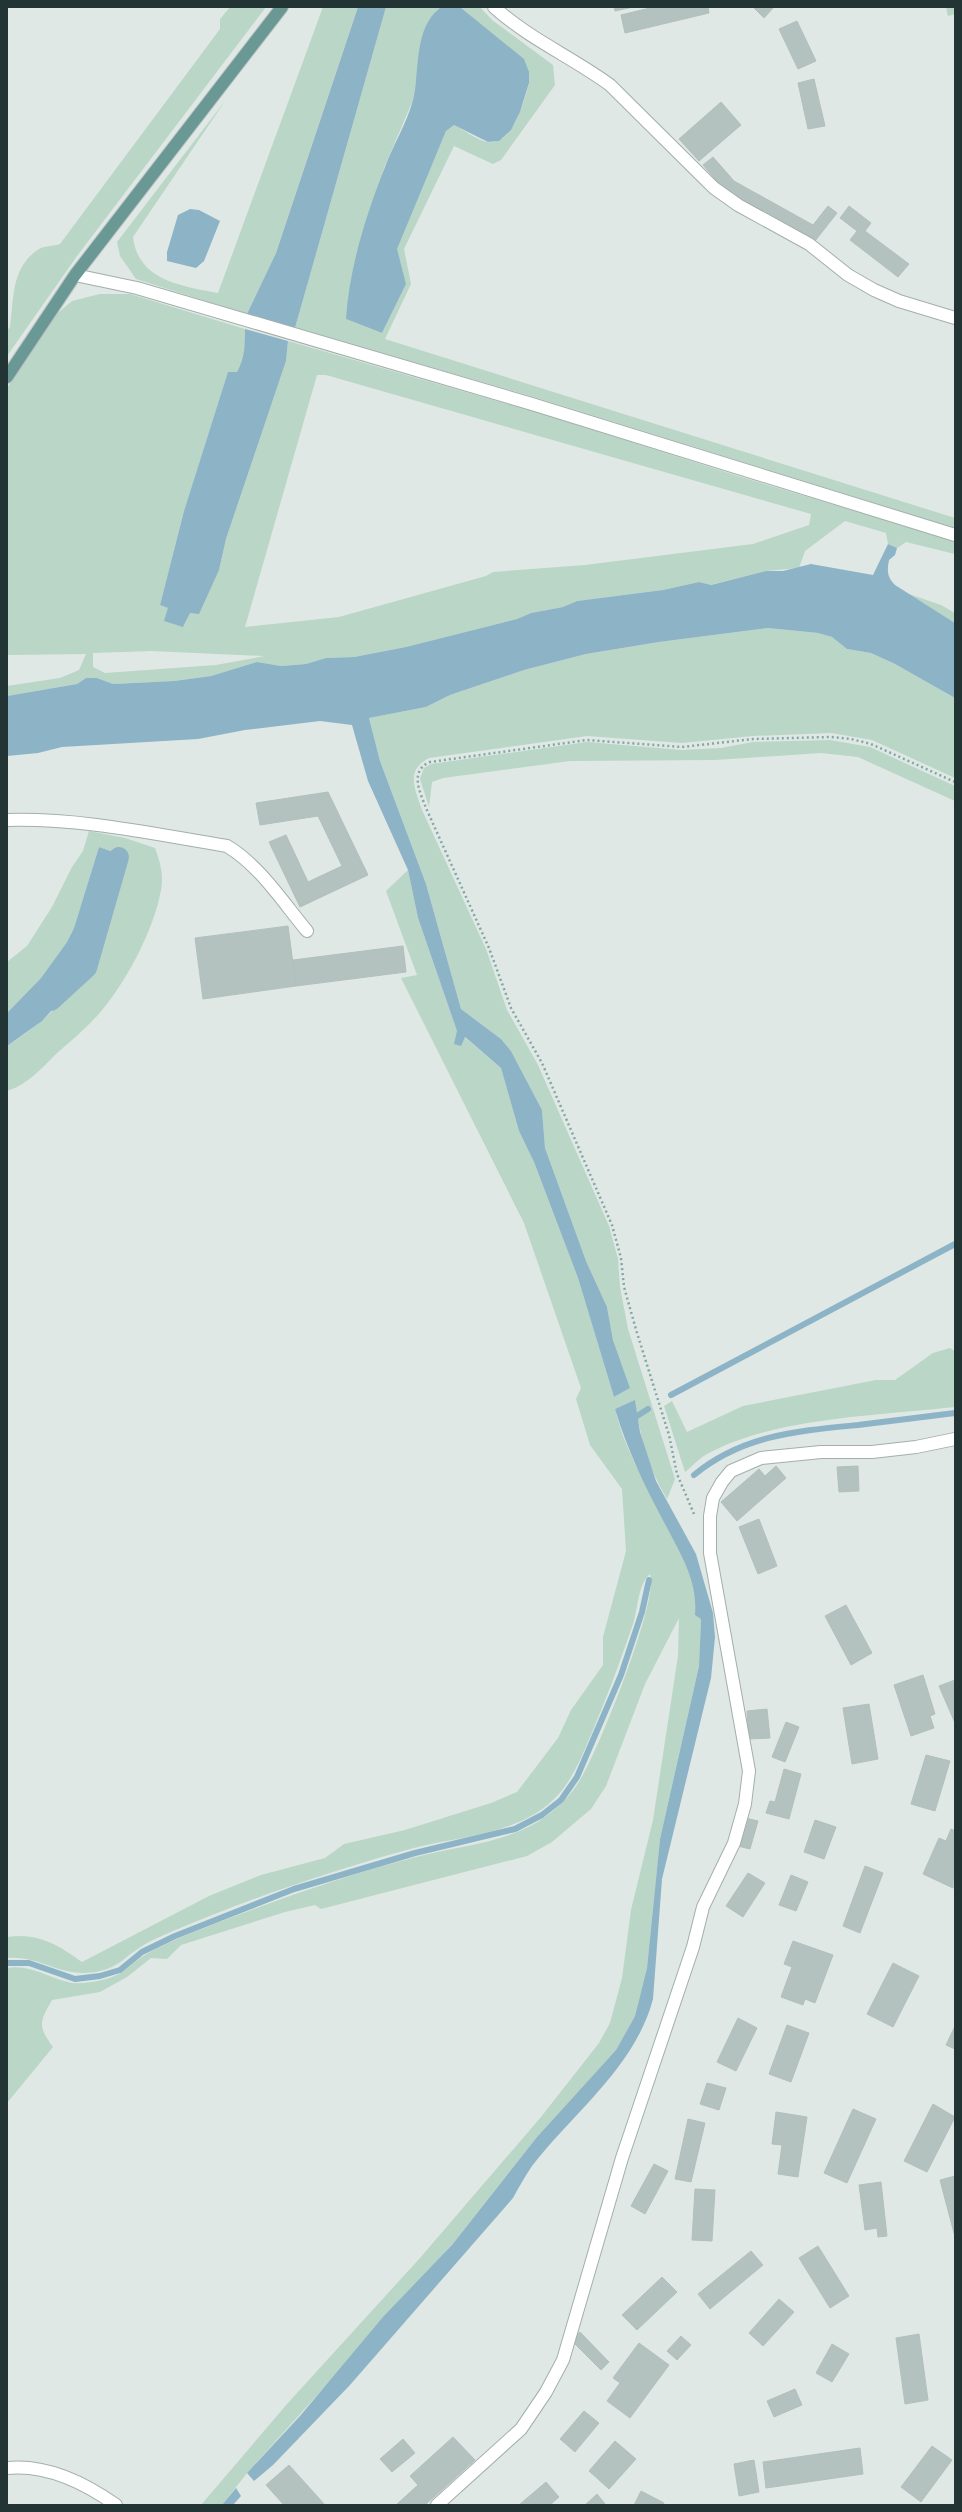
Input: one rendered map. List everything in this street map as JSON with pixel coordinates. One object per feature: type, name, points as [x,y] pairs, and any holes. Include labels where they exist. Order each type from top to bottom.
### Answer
[{"type":"main road","points":[[7,377],[76,275],[282,7]]},
{"type":"street","points":[[494,7],[532,38],[591,71],[610,85],[714,188],[738,205],[809,244],[848,275],[874,290],[899,300],[955,318]]},
{"type":"street","points":[[76,275],[137,288],[236,319],[532,404],[955,534]]},
{"type":"street","points":[[7,820],[41,819],[86,822],[227,846],[245,857],[254,866],[307,931]]},
{"type":"street","points":[[437,2505],[521,2428],[546,2392],[563,2360],[622,2158],[693,1947],[703,1907],[734,1844],[745,1804],[749,1771],[710,1553],[710,1516],[713,1498],[731,1471],[761,1458],[821,1452],[872,1452],[916,1447],[955,1439]]},
{"type":"street","points":[[7,2468],[22,2467],[53,2472],[77,2482],[116,2505]]},
{"type":"path","points":[[697,1520],[678,1474],[669,1435],[624,1286],[621,1258],[612,1225],[542,1063],[511,1008],[486,941],[434,828],[417,779],[422,766],[430,762],[462,756],[587,740],[682,747],[753,739],[831,737],[851,738],[871,744],[955,782]]},
{"type":"green space","points":[[230,7],[266,7],[77,256],[7,356],[7,331],[10,327],[16,284],[23,265],[30,256],[39,249],[60,244],[220,29],[220,19]]},
{"type":"green space","points":[[323,7],[358,7],[276,253],[247,314],[136,279],[120,256],[117,242],[225,101],[133,237],[137,252],[143,263],[153,272],[164,279],[177,284],[218,293]]},
{"type":"green space","points":[[386,7],[441,7],[436,11],[423,35],[413,100],[384,168],[346,319],[382,333],[406,284],[396,249],[446,131],[454,125],[483,141],[496,142],[504,137],[510,130],[521,110],[529,83],[508,47],[460,7],[480,7],[492,20],[553,65],[555,85],[501,160],[493,164],[454,146],[404,249],[411,284],[385,339],[955,518],[955,528],[534,397],[295,328]]},
{"type":"green space","points":[[946,7],[955,7],[955,14],[948,16]]},
{"type":"green space","points":[[100,294],[130,294],[245,329],[245,346],[242,361],[237,372],[228,373],[184,511],[160,605],[168,608],[184,626],[190,612],[219,570],[226,539],[286,361],[288,341],[553,417],[738,476],[955,541],[955,554],[906,542],[897,548],[888,544],[886,533],[845,521],[805,551],[799,568],[766,571],[710,585],[699,582],[663,590],[577,601],[563,607],[531,613],[517,619],[406,647],[354,657],[326,658],[306,664],[281,666],[257,662],[211,676],[174,681],[113,684],[97,678],[86,678],[77,684],[7,696],[7,686],[60,678],[79,670],[86,654],[7,655],[7,388],[52,318],[72,301]],"holes":[[[317,375],[326,375],[811,514],[809,525],[753,544],[585,565],[493,572],[486,576],[339,617],[245,627]],[[152,651],[264,656],[265,656],[216,665],[105,673],[93,667],[93,653]]]},
{"type":"green space","points":[[909,594],[941,605],[955,613],[955,623]]},
{"type":"green space","points":[[768,628],[818,633],[832,637],[847,649],[871,653],[895,664],[955,698],[955,778],[872,740],[831,733],[753,736],[682,743],[587,736],[429,758],[417,768],[414,774],[415,787],[422,810],[486,949],[507,1010],[538,1065],[609,1226],[618,1259],[620,1287],[628,1329],[675,1479],[667,1499],[655,1476],[646,1452],[639,1427],[635,1401],[615,1409],[631,1455],[682,1553],[690,1574],[695,1594],[696,1615],[701,1618],[699,1666],[660,1839],[647,1968],[635,2016],[616,2050],[537,2137],[452,2245],[247,2473],[222,2505],[201,2505],[287,2404],[420,2258],[541,2117],[599,2043],[610,2023],[622,1978],[631,1910],[653,1820],[678,1656],[679,1618],[645,1684],[606,1786],[591,1809],[552,1842],[527,1856],[321,1909],[315,1905],[285,1912],[181,1945],[167,1959],[151,1958],[127,1977],[100,1992],[52,2000],[42,2024],[45,2034],[53,2047],[7,2103],[7,1968],[24,1968],[72,1983],[87,1983],[110,1978],[121,1973],[139,1959],[157,1948],[208,1926],[267,1904],[386,1865],[432,1853],[483,1843],[516,1833],[531,1826],[560,1805],[573,1791],[580,1780],[600,1740],[612,1710],[637,1643],[646,1613],[651,1589],[650,1574],[643,1584],[633,1624],[613,1681],[576,1768],[558,1795],[544,1808],[527,1818],[490,1832],[414,1848],[323,1875],[262,1896],[202,1919],[147,1943],[112,1967],[100,1971],[86,1973],[74,1972],[31,1960],[7,1958],[7,1937],[28,1936],[56,1945],[82,1962],[209,1896],[261,1875],[325,1858],[344,1844],[405,1830],[491,1803],[517,1792],[558,1738],[571,1710],[603,1665],[603,1637],[626,1551],[622,1489],[590,1445],[576,1399],[581,1388],[524,1223],[401,978],[417,975],[386,891],[408,870],[418,918],[457,1031],[501,1068],[519,1131],[534,1162],[578,1278],[614,1397],[630,1388],[613,1340],[607,1307],[586,1261],[545,1148],[542,1110],[511,1051],[501,1039],[461,1009],[426,884],[380,761],[369,718],[426,707],[450,695],[524,670],[586,654],[659,642]]},
{"type":"green space","points":[[830,740],[870,747],[955,786],[955,801],[858,757],[821,753],[715,760],[570,761],[443,778],[432,782],[429,807],[420,779],[424,768],[431,764],[587,742],[682,750],[721,748],[753,742]]},
{"type":"green space","points":[[89,831],[125,838],[155,848],[160,863],[162,879],[161,890],[152,922],[128,973],[108,1003],[97,1016],[88,1026],[28,1080],[7,1091],[7,1046],[44,1019],[63,999],[94,941],[111,896],[115,882],[108,868],[113,852],[99,847],[74,928],[67,942],[41,978],[7,1013],[7,962],[27,946],[52,907],[72,867],[83,851]]},
{"type":"green space","points":[[950,1348],[955,1351],[955,1407],[829,1420],[764,1432],[735,1441],[709,1453],[685,1472],[664,1406],[672,1401],[687,1432],[743,1406],[876,1380],[895,1380],[933,1353]]},
{"type":"water","points":[[358,7],[386,7],[295,328],[247,314],[276,253]]},
{"type":"water","points":[[441,7],[460,7],[524,59],[529,72],[529,83],[520,112],[511,130],[499,141],[488,142],[454,125],[446,131],[397,249],[406,284],[382,333],[346,319],[351,281],[371,204],[413,100],[419,50],[422,38],[426,26],[432,16]]},
{"type":"water","points":[[190,209],[199,210],[220,221],[204,261],[196,268],[167,261],[167,252],[178,215]]},
{"type":"water","points":[[245,329],[288,341],[286,361],[226,539],[219,570],[199,614],[190,613],[183,627],[164,621],[168,608],[160,605],[184,511],[228,372],[237,372],[242,361],[245,346]]},
{"type":"water","points":[[888,544],[897,548],[895,555],[889,560],[888,564],[888,574],[892,582],[955,623],[955,698],[895,664],[871,653],[847,649],[832,637],[818,633],[768,628],[659,642],[586,654],[524,670],[450,695],[426,707],[369,718],[380,761],[426,884],[461,1009],[501,1039],[511,1051],[542,1110],[545,1148],[586,1261],[607,1307],[613,1340],[630,1388],[614,1397],[578,1278],[534,1162],[519,1131],[501,1068],[465,1037],[461,1046],[454,1044],[457,1031],[418,918],[408,870],[368,781],[352,725],[320,721],[245,730],[198,739],[62,747],[38,753],[7,756],[7,696],[77,684],[86,678],[97,678],[113,684],[174,681],[211,676],[257,662],[281,666],[306,664],[326,658],[354,657],[406,647],[517,619],[531,613],[563,607],[577,601],[663,590],[699,582],[711,585],[766,571],[783,571],[811,564],[873,575]]},
{"type":"water","points":[[99,847],[113,852],[108,868],[115,871],[115,882],[98,937],[63,998],[42,1021],[7,1046],[7,1013],[41,978],[67,942],[74,928]]},
{"type":"water","points":[[635,1400],[640,1432],[656,1481],[696,1554],[713,1613],[715,1637],[711,1678],[662,1879],[653,1999],[644,2023],[632,2046],[618,2067],[602,2088],[532,2166],[513,2198],[350,2385],[273,2465],[254,2481],[247,2473],[300,2416],[383,2317],[452,2245],[537,2137],[616,2050],[635,2016],[647,1968],[660,1839],[699,1666],[701,1619],[695,1615],[694,1590],[687,1567],[637,1468],[615,1409]]},
{"type":"water","points":[[236,2488],[241,2496],[233,2505],[222,2505]]},
{"type":"building","points":[[614,7],[633,7],[615,11]]},
{"type":"building","points":[[654,7],[708,7],[709,13],[625,33],[621,15]]},
{"type":"building","points":[[753,7],[774,7],[764,18]]},
{"type":"building","points":[[797,21],[816,61],[798,69],[779,29]]},
{"type":"building","points":[[814,79],[825,126],[808,129],[798,83]]},
{"type":"building","points":[[721,102],[741,125],[699,161],[679,139]]},
{"type":"building","points":[[713,157],[734,181],[813,225],[828,206],[837,213],[815,241],[727,193],[703,165]]},
{"type":"building","points":[[849,206],[871,223],[865,231],[909,264],[898,277],[850,240],[857,231],[840,218]]},
{"type":"building","points":[[328,792],[368,875],[300,907],[269,842],[286,835],[308,882],[342,866],[318,816],[260,825],[256,803]]},
{"type":"building","points":[[288,926],[296,986],[203,999],[195,938]]},
{"type":"building","points":[[403,946],[406,972],[296,986],[293,960]]},
{"type":"building","points":[[776,1466],[786,1478],[737,1521],[721,1502],[759,1469],[765,1476]]},
{"type":"building","points":[[858,1466],[859,1491],[839,1492],[837,1467]]},
{"type":"building","points":[[759,1519],[777,1566],[758,1574],[739,1527]]},
{"type":"building","points":[[846,1605],[872,1653],[851,1665],[825,1616]]},
{"type":"building","points":[[923,1675],[935,1714],[930,1716],[934,1728],[911,1736],[894,1685]]},
{"type":"building","points":[[955,1680],[955,1723],[939,1686]]},
{"type":"building","points":[[869,1704],[878,1759],[852,1764],[843,1708]]},
{"type":"building","points":[[767,1709],[770,1738],[749,1739],[747,1711]]},
{"type":"building","points":[[786,1722],[799,1727],[785,1762],[772,1757]]},
{"type":"building","points":[[926,1755],[950,1761],[935,1811],[911,1804]]},
{"type":"building","points":[[784,1769],[801,1774],[789,1819],[766,1813],[770,1801],[775,1802]]},
{"type":"building","points":[[737,1816],[758,1821],[750,1849],[730,1844]]},
{"type":"building","points":[[815,1820],[836,1827],[824,1859],[804,1852]]},
{"type":"building","points":[[951,1829],[955,1831],[953,1888],[923,1874],[939,1838],[946,1841]]},
{"type":"building","points":[[865,1866],[883,1873],[860,1933],[843,1926]]},
{"type":"building","points":[[748,1873],[765,1883],[743,1917],[726,1906]]},
{"type":"building","points":[[791,1875],[808,1882],[796,1911],[779,1905]]},
{"type":"building","points":[[793,1941],[833,1955],[815,2003],[805,1999],[803,2005],[781,1997],[792,1967],[784,1964]]},
{"type":"building","points":[[893,1963],[919,1976],[893,2027],[867,2014]]},
{"type":"building","points":[[738,2018],[757,2028],[736,2071],[717,2062]]},
{"type":"building","points":[[787,2025],[809,2033],[791,2082],[769,2074]]},
{"type":"building","points":[[955,2026],[955,2049],[946,2045]]},
{"type":"building","points":[[707,2083],[726,2088],[719,2110],[700,2104]]},
{"type":"building","points":[[933,2104],[955,2117],[927,2172],[904,2161]]},
{"type":"building","points":[[853,2109],[876,2119],[847,2183],[824,2173]]},
{"type":"building","points":[[776,2112],[807,2117],[798,2177],[778,2174],[782,2145],[772,2144]]},
{"type":"building","points":[[688,2119],[705,2123],[691,2182],[675,2179]]},
{"type":"building","points":[[654,2164],[668,2171],[645,2214],[631,2206]]},
{"type":"building","points":[[955,2176],[955,2237],[940,2180]]},
{"type":"building","points":[[881,2182],[887,2236],[878,2237],[877,2228],[865,2230],[859,2185]]},
{"type":"building","points":[[695,2189],[715,2190],[712,2241],[692,2240]]},
{"type":"building","points":[[818,2246],[849,2296],[830,2308],[799,2258]]},
{"type":"building","points":[[751,2251],[763,2265],[710,2309],[698,2294]]},
{"type":"building","points":[[662,2277],[677,2292],[637,2330],[622,2315]]},
{"type":"building","points":[[779,2299],[794,2312],[763,2346],[749,2333]]},
{"type":"building","points":[[580,2332],[609,2362],[601,2370],[571,2340]]},
{"type":"building","points":[[919,2334],[928,2400],[905,2404],[896,2338]]},
{"type":"building","points":[[681,2336],[691,2345],[677,2360],[667,2351]]},
{"type":"building","points":[[639,2343],[669,2365],[630,2418],[607,2401],[620,2383],[613,2378]]},
{"type":"building","points":[[832,2344],[849,2354],[832,2382],[816,2373]]},
{"type":"building","points":[[795,2389],[802,2405],[774,2417],[767,2401]]},
{"type":"building","points":[[584,2411],[599,2423],[575,2452],[560,2439]]},
{"type":"building","points":[[453,2437],[475,2460],[425,2505],[396,2505],[418,2485],[410,2476]]},
{"type":"building","points":[[403,2439],[415,2453],[392,2472],[380,2459]]},
{"type":"building","points":[[615,2441],[636,2459],[609,2489],[589,2471]]},
{"type":"building","points":[[932,2446],[952,2460],[921,2502],[901,2487]]},
{"type":"building","points":[[860,2448],[863,2474],[766,2488],[763,2462]]},
{"type":"building","points":[[754,2460],[759,2492],[739,2496],[734,2464]]},
{"type":"building","points":[[289,2465],[325,2505],[284,2505],[266,2485]]},
{"type":"building","points":[[546,2482],[559,2497],[550,2505],[519,2505]]},
{"type":"building","points":[[641,2491],[664,2503],[663,2505],[634,2505]]},
{"type":"building","points":[[597,2494],[606,2505],[585,2505]]},
{"type":"waterway","points":[[51,1001],[87,968],[119,857]]},
{"type":"waterway","points":[[671,1395],[955,1244]]},
{"type":"waterway","points":[[637,1416],[648,1409]]},
{"type":"waterway","points":[[694,1475],[732,1451],[751,1443],[772,1437],[814,1430],[955,1413]]},
{"type":"waterway","points":[[7,1963],[29,1963],[75,1979],[100,1976],[120,1970],[142,1952],[175,1936],[294,1889],[415,1853],[515,1829],[542,1815],[561,1800],[577,1777],[621,1675],[642,1612],[649,1580]]}]
